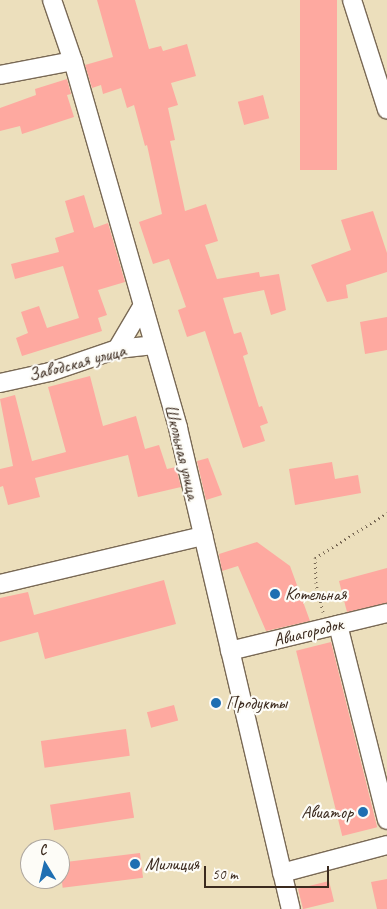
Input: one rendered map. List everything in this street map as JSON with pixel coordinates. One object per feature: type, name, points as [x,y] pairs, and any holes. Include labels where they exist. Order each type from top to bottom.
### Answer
[{"type":"street","name":"Школьная улица","points":[[52,0],[73,61],[154,345],[203,536],[291,909]]},
{"type":"street","points":[[352,0],[387,110]]},
{"type":"street","points":[[0,75],[73,61]]},
{"type":"street","points":[[117,349],[142,305]]},
{"type":"street","name":"Заводская улица","points":[[0,383],[50,372],[117,349],[154,345]]},
{"type":"street","points":[[0,584],[203,536]]},
{"type":"street","name":"Авиагородок","points":[[230,651],[387,613]]},
{"type":"street","points":[[332,626],[387,820]]},
{"type":"street","points":[[282,873],[387,845]]},
{"type":"path","points":[[332,626],[316,583],[315,558],[387,513]]},
{"type":"building","points":[[97,0],[135,0],[149,49],[161,46],[163,51],[187,44],[196,76],[171,83],[178,105],[168,108],[175,140],[170,141],[185,211],[206,204],[218,241],[205,245],[217,279],[259,272],[260,277],[279,274],[286,310],[271,315],[264,290],[223,298],[234,334],[241,332],[248,354],[243,356],[259,407],[262,406],[268,423],[260,426],[265,441],[243,448],[205,331],[187,337],[178,310],[186,307],[169,259],[153,264],[139,222],[162,214],[147,145],[145,146],[134,105],[127,108],[121,88],[103,94],[101,85],[92,88],[85,65],[113,57]]},
{"type":"building","points":[[300,0],[337,0],[337,170],[300,170]]},
{"type":"building","points":[[67,79],[71,94],[67,95],[74,117],[22,134],[20,126],[0,131],[0,108],[36,95],[35,89]]},
{"type":"building","points":[[263,95],[269,118],[244,125],[238,102]]},
{"type":"building","points":[[84,195],[94,228],[108,223],[125,282],[98,290],[107,315],[98,318],[102,331],[22,356],[16,338],[28,333],[21,312],[39,306],[47,328],[79,318],[63,266],[15,279],[11,264],[59,252],[55,238],[74,232],[65,201]]},
{"type":"building","points":[[373,211],[387,253],[387,272],[346,285],[348,298],[327,302],[311,265],[351,250],[341,220]]},
{"type":"building","points":[[387,317],[387,350],[365,354],[360,322]]},
{"type":"building","points":[[90,376],[103,426],[136,416],[145,449],[159,445],[167,469],[176,467],[181,487],[138,497],[128,455],[35,478],[40,497],[8,505],[3,486],[0,487],[0,469],[13,466],[0,399],[15,395],[32,461],[66,452],[48,387]]},
{"type":"building","points":[[208,458],[222,495],[206,500],[197,461]]},
{"type":"building","points":[[332,462],[335,479],[358,475],[361,493],[295,505],[289,469]]},
{"type":"building","name":"Котельная","points":[[257,542],[290,566],[310,621],[266,631],[238,566],[222,571],[219,554]]},
{"type":"building","points":[[387,568],[387,603],[347,612],[339,581]]},
{"type":"building","points":[[164,580],[176,624],[45,659],[38,632],[0,642],[0,598],[28,592],[34,615]]},
{"type":"building","points":[[331,642],[377,827],[342,836],[296,651]]},
{"type":"building","points":[[174,705],[178,720],[151,728],[147,712]]},
{"type":"building","points":[[126,729],[130,756],[45,768],[41,741]]},
{"type":"building","points":[[130,792],[134,818],[54,830],[50,805]]},
{"type":"building","points":[[140,853],[143,878],[70,887],[70,862]]},
{"type":"building","points":[[387,879],[387,909],[377,909],[371,882]]},
{"type":"building","points":[[329,881],[334,901],[303,909],[298,889]]},
{"type":"place","name":"Котельная","points":[[275,594]]},
{"type":"place","name":"Продукты","points":[[216,703]]},
{"type":"place","name":"Авиатор","points":[[363,812]]},
{"type":"place","name":"Милиция","points":[[135,864]]}]
